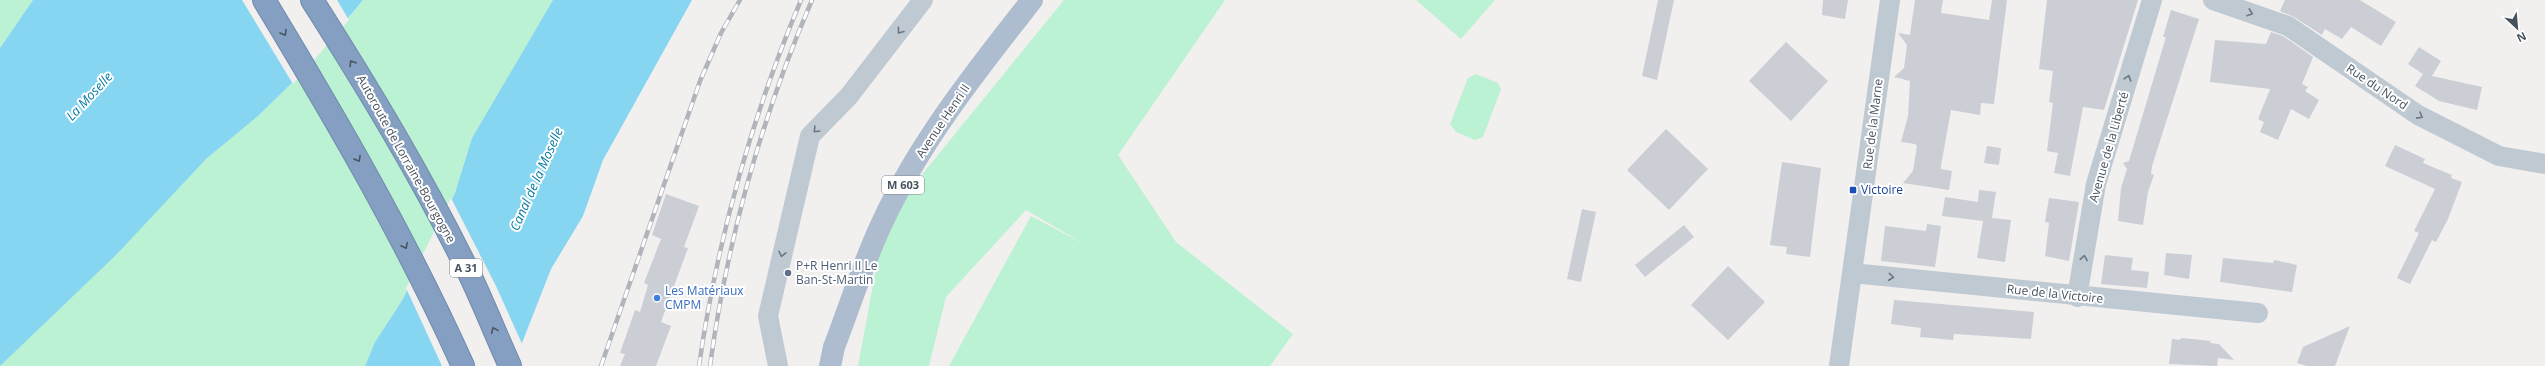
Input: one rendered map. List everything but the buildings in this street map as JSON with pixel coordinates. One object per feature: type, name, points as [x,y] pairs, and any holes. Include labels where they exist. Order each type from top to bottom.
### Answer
[{"type":"highway","points":[[264,0],[339,125],[387,212],[435,303],[463,366]]},
{"type":"highway","name":"Autoroute de Lorraine-Bourgogne","points":[[312,0],[373,96],[416,172],[468,272],[510,366]]},
{"type":"main road","name":"Avenue Henri II","points":[[830,366],[834,347],[882,222],[920,155],[951,105],[1032,0]]},
{"type":"street","points":[[778,366],[768,316],[810,136],[849,96],[923,0]]},
{"type":"street","name":"Rue de la Marne","points":[[1839,366],[1890,0]]},
{"type":"street","name":"Avenue de la Liberté","points":[[2077,297],[2096,184],[2152,0]]},
{"type":"street","name":"Rue du Nord","points":[[2213,0],[2288,26],[2424,119],[2499,156],[2545,164]]},
{"type":"street","name":"Rue de la Victoire","points":[[1852,273],[2077,297],[2258,313]]},
{"type":"green space","points":[[0,0],[33,0],[0,48]]},
{"type":"green space","points":[[363,0],[553,0],[472,138],[455,193],[403,299],[375,342],[365,366],[0,366],[206,159],[258,116],[300,75]]},
{"type":"green space","points":[[1064,0],[1225,0],[1118,155],[1176,242],[1293,334],[1270,366],[949,366],[1031,216],[1086,245],[1026,210],[946,297],[929,366],[858,366],[885,220]]},
{"type":"green space","points":[[1416,0],[1495,0],[1461,39]]},
{"type":"green space","points":[[1476,74],[1498,83],[1501,89],[1483,137],[1475,140],[1456,132],[1450,124],[1468,78]]},
{"type":"water","name":"La Moselle","points":[[33,0],[363,0],[300,75],[258,116],[206,159],[116,255],[0,366],[0,48]]},
{"type":"water","name":"Canal de la Moselle","points":[[553,0],[692,0],[603,160],[583,216],[551,269],[513,366],[365,366],[375,342],[403,299],[455,193],[472,138]]},
{"type":"pier","points":[[242,0],[337,0],[349,20],[293,84]]},
{"type":"pier","points":[[451,198],[496,286],[523,346],[515,366],[442,366],[406,288]]},
{"type":"railway","points":[[601,366],[700,81],[721,33],[740,0]]},
{"type":"railway","points":[[699,366],[716,272],[738,180],[767,89],[801,0]]},
{"type":"railway","points":[[710,366],[726,272],[749,180],[777,89],[812,0]]},
{"type":"place","name":"Victoire","points":[[1853,190]]},
{"type":"place","name":"P+R Henri II Le Ban-St-Martin","points":[[788,273]]},
{"type":"place","name":"Les Matériaux CMPM","points":[[657,298]]}]
